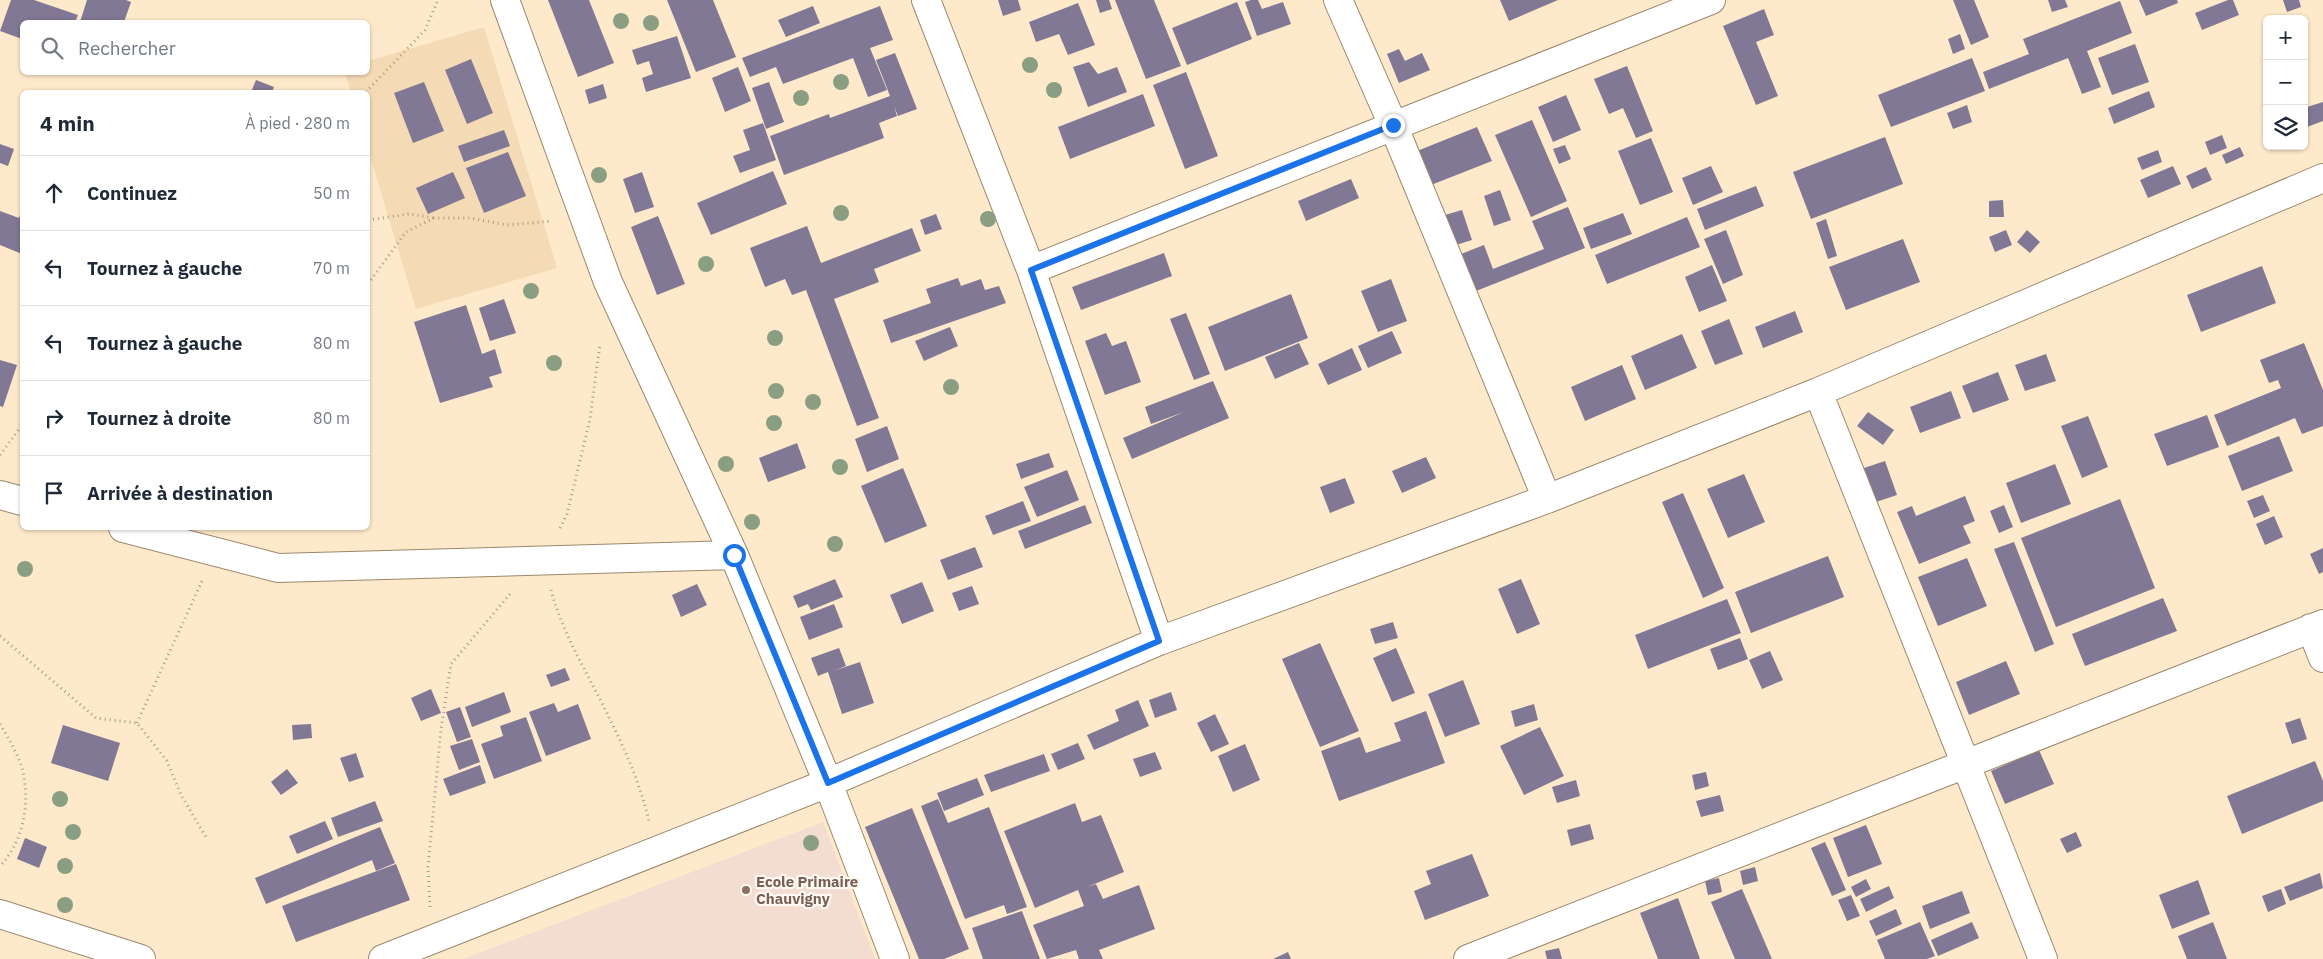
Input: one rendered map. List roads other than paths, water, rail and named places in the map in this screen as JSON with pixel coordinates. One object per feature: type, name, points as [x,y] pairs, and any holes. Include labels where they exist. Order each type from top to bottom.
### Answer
[{"type":"street","points":[[505,0],[608,282],[734,555],[828,783],[895,959]]},
{"type":"street","points":[[926,0],[1031,270],[1159,641]]},
{"type":"street","points":[[1338,0],[1393,125],[1547,499]]},
{"type":"street","points":[[1031,270],[1711,0]]},
{"type":"street","points":[[383,959],[828,783],[1159,641],[1547,499],[1818,392],[2323,178]]},
{"type":"street","points":[[1818,392],[2043,959]]},
{"type":"street","points":[[0,495],[20,500]]},
{"type":"street","points":[[131,530],[278,568],[734,555]]},
{"type":"street","points":[[1468,959],[2317,626],[2323,658]]},
{"type":"street","points":[[0,914],[141,959]]},
{"type":"place","name":"Ecole Primaire Chauvigny","points":[[746,890]]}]
